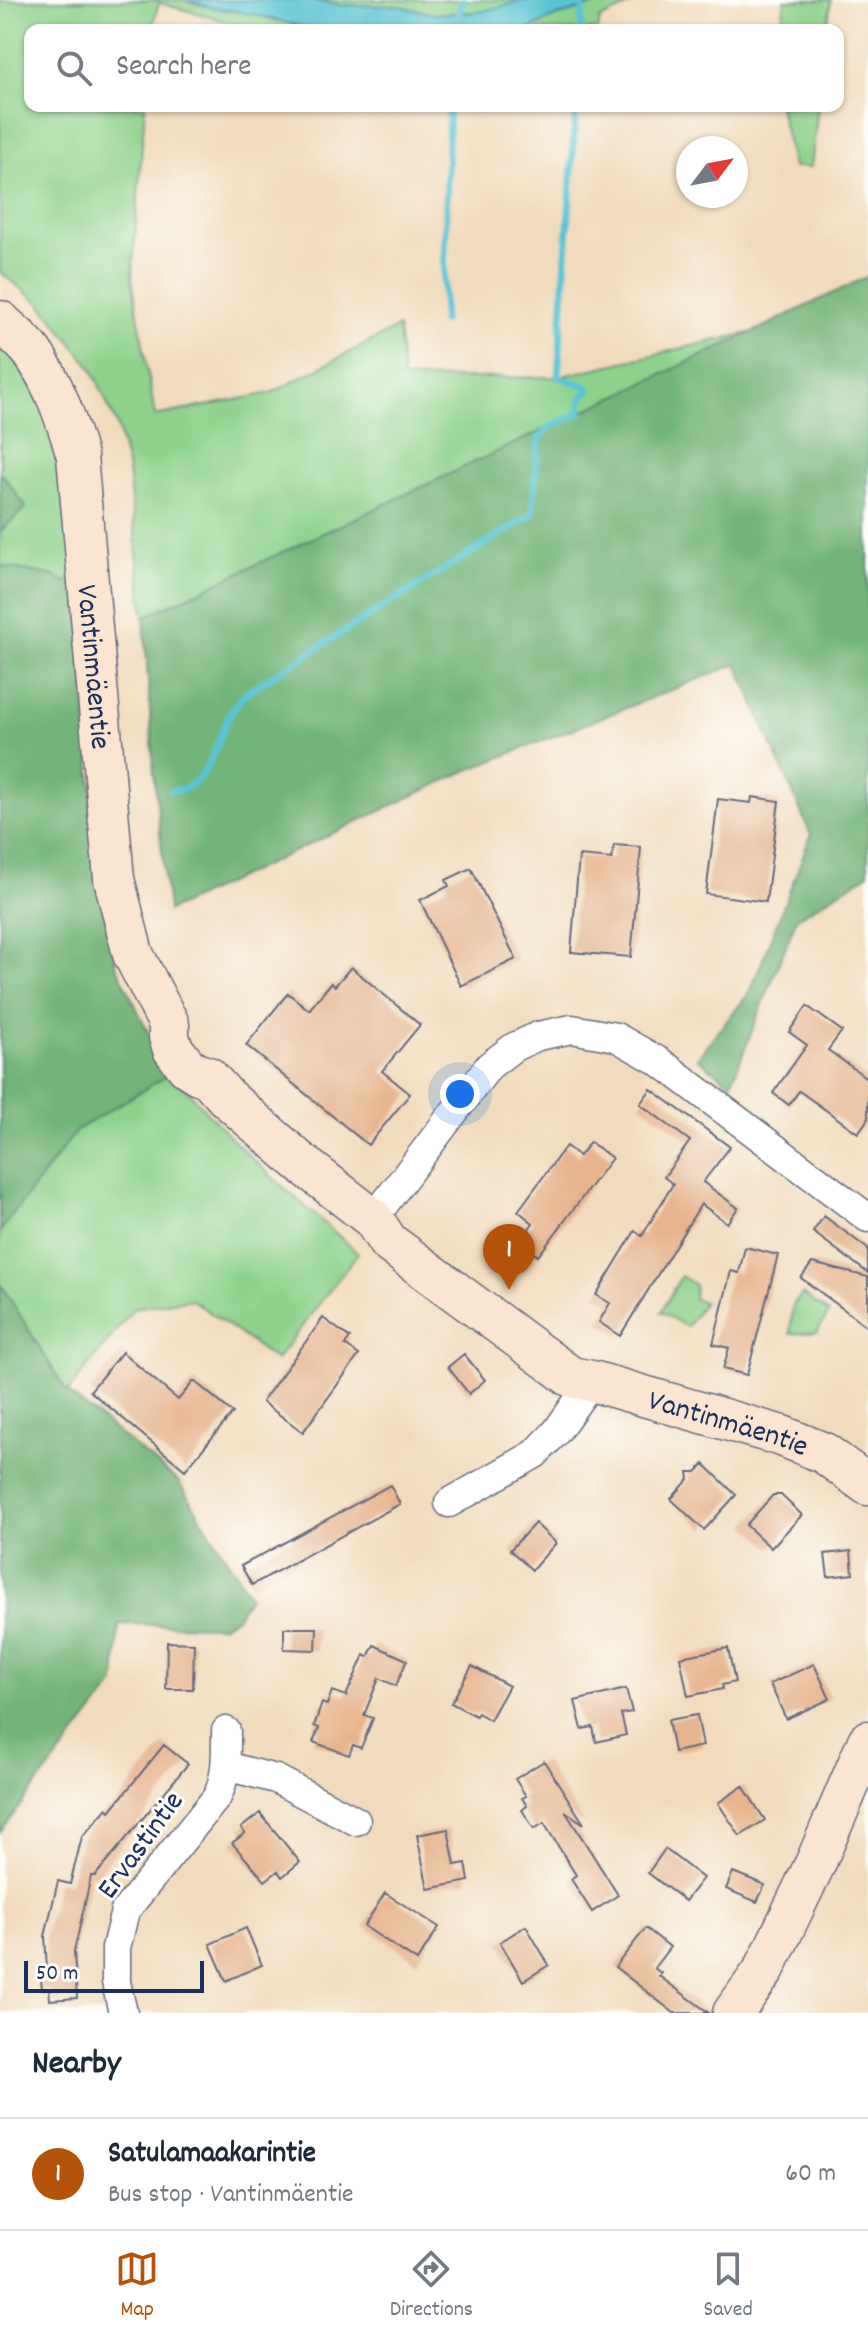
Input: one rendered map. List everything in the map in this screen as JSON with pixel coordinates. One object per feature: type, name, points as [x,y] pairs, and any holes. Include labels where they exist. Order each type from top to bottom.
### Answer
[{"type":"street","name":"Vantinmäentie","points":[[0,321],[30,349],[50,381],[77,456],[114,879],[133,954],[169,1024],[173,1049],[187,1067],[208,1077],[226,1097],[300,1162],[373,1219],[400,1227],[581,1361],[592,1381],[782,1436],[824,1453],[864,1484]]},
{"type":"street","points":[[373,1219],[489,1066],[514,1047],[538,1036],[572,1029],[616,1037],[660,1062],[868,1218]]},
{"type":"street","points":[[449,1503],[535,1454],[556,1432],[592,1381]]},
{"type":"street","name":"Ervastintie","points":[[123,2013],[116,1982],[116,1948],[125,1911],[217,1797],[226,1766],[226,1731]]},
{"type":"street","points":[[733,2013],[764,1970],[865,1758]]},
{"type":"street","points":[[226,1766],[276,1779],[356,1821]]},
{"type":"green space","points":[[0,0],[184,0],[293,24],[237,24],[159,3],[153,24],[24,24],[24,112],[145,112],[132,278],[155,416],[271,393],[398,327],[403,379],[558,377],[753,332],[144,617],[128,470],[117,425],[91,367],[41,304],[0,272]]},
{"type":"green space","points":[[309,0],[525,0],[480,12],[434,14],[398,6],[341,5]]},
{"type":"green space","points":[[611,0],[642,0],[600,19],[599,24],[540,24]]},
{"type":"green space","points":[[785,0],[831,0],[828,24],[782,24]]},
{"type":"green space","points":[[780,112],[817,112],[811,167],[793,167]]},
{"type":"green space","points":[[868,276],[868,874],[797,918],[731,1084],[697,1058],[750,992],[811,835],[737,664],[461,773],[168,911],[154,773],[144,617]]},
{"type":"green space","points":[[0,340],[53,411],[77,576],[66,582],[51,575],[0,566],[0,532],[26,507],[0,475]]},
{"type":"green space","points":[[0,475],[26,507],[0,532]]},
{"type":"green space","points":[[0,566],[51,575],[65,582],[77,576],[99,886],[116,965],[146,1028],[173,1072],[77,1130],[0,1231]]},
{"type":"green space","points":[[173,1072],[238,1144],[358,1253],[276,1360],[191,1299],[134,1308],[67,1393],[0,1283],[0,1231],[77,1130]]},
{"type":"green space","points":[[681,1276],[695,1285],[694,1299],[704,1302],[687,1327],[661,1312]]},
{"type":"green space","points":[[0,1283],[67,1392],[178,1481],[250,1596],[236,1617],[221,1626],[119,1624],[115,1684],[0,1832]]},
{"type":"green space","points":[[802,1294],[829,1313],[817,1332],[790,1334],[793,1305]]},
{"type":"water","points":[[184,0],[309,0],[341,5],[398,6],[434,14],[480,12],[525,0],[611,0],[540,24],[293,24]]},
{"type":"building","points":[[752,797],[779,801],[766,902],[706,894],[718,799],[751,803]]},
{"type":"building","points":[[614,845],[641,847],[631,957],[571,952],[579,856],[612,859]]},
{"type":"building","points":[[471,868],[516,959],[461,986],[420,900],[449,886],[446,880]]},
{"type":"building","points":[[351,967],[420,1025],[382,1071],[410,1094],[368,1145],[246,1045],[288,993],[309,1010],[331,983],[335,986]]},
{"type":"building","points":[[807,1006],[842,1031],[828,1050],[868,1079],[868,1119],[858,1133],[799,1091],[789,1105],[773,1093],[807,1045],[789,1032]]},
{"type":"building","points":[[651,1089],[730,1147],[703,1182],[738,1208],[727,1223],[701,1204],[620,1336],[599,1322],[610,1303],[596,1295],[635,1231],[642,1236],[673,1184],[664,1177],[690,1141],[640,1104]]},
{"type":"building","points":[[590,1142],[612,1158],[538,1256],[519,1242],[533,1223],[518,1211],[566,1146],[579,1156]]},
{"type":"building","points":[[824,1216],[868,1249],[868,1273],[813,1232]]},
{"type":"building","points":[[745,1247],[778,1255],[747,1375],[723,1369],[729,1348],[713,1344],[731,1271],[739,1273]]},
{"type":"building","points":[[812,1263],[868,1277],[868,1327],[801,1278]]},
{"type":"building","points":[[323,1318],[350,1338],[345,1345],[359,1355],[303,1432],[262,1402]]},
{"type":"building","points":[[122,1352],[178,1400],[194,1381],[233,1413],[185,1470],[90,1391]]},
{"type":"building","points":[[464,1354],[485,1380],[469,1394],[448,1367]]},
{"type":"building","points":[[704,1464],[736,1495],[704,1530],[671,1499],[689,1479],[688,1472],[696,1472]]},
{"type":"building","points":[[390,1485],[400,1504],[252,1585],[241,1566]]},
{"type":"building","points":[[773,1495],[781,1495],[802,1515],[771,1548],[746,1525]]},
{"type":"building","points":[[535,1523],[556,1543],[532,1570],[510,1550]]},
{"type":"building","points":[[851,1551],[853,1574],[828,1577],[825,1554]]},
{"type":"building","points":[[284,1628],[317,1628],[316,1650],[284,1649]]},
{"type":"building","points":[[167,1642],[194,1643],[193,1689],[166,1689]]},
{"type":"building","points":[[374,1645],[407,1660],[396,1686],[379,1678],[364,1715],[373,1718],[361,1748],[353,1745],[349,1755],[313,1742],[319,1728],[314,1726],[322,1703],[327,1705],[332,1691],[346,1696],[364,1655],[368,1657]]},
{"type":"building","points":[[728,1648],[735,1682],[722,1685],[723,1689],[688,1696],[680,1657]]},
{"type":"building","points":[[814,1664],[830,1699],[786,1719],[770,1684]]},
{"type":"building","points":[[472,1666],[509,1686],[490,1720],[451,1703]]},
{"type":"building","points":[[626,1689],[632,1712],[621,1714],[626,1735],[596,1742],[593,1727],[582,1729],[575,1701]]},
{"type":"building","points":[[697,1715],[703,1746],[674,1752],[668,1720]]},
{"type":"building","points":[[164,1745],[188,1764],[95,1876],[91,1876],[74,1952],[77,1998],[50,2000],[49,1989],[42,1989],[40,1969],[47,1969],[45,1936],[58,1881],[70,1884],[82,1837],[107,1808],[110,1811]]},
{"type":"building","points":[[544,1761],[584,1824],[565,1811],[618,1895],[592,1912],[571,1879],[576,1875],[544,1823],[534,1829],[522,1810],[527,1806],[522,1798],[526,1796],[515,1779]]},
{"type":"building","points":[[743,1786],[765,1820],[740,1836],[718,1803]]},
{"type":"building","points":[[260,1813],[300,1862],[282,1877],[278,1871],[265,1881],[232,1843],[245,1833],[241,1828]]},
{"type":"building","points":[[448,1829],[455,1865],[466,1863],[469,1881],[428,1889],[417,1835]]},
{"type":"building","points":[[665,1849],[703,1878],[685,1901],[648,1873]]},
{"type":"building","points":[[733,1872],[765,1885],[757,1902],[726,1889]]},
{"type":"building","points":[[385,1893],[439,1927],[417,1961],[364,1926]]},
{"type":"building","points":[[526,1926],[549,1965],[523,1981],[500,1942]]},
{"type":"building","points":[[246,1928],[262,1965],[226,1981],[210,1944]]},
{"type":"building","points":[[646,1928],[670,1947],[654,1968],[661,1973],[659,1976],[709,2013],[674,2013],[615,1967]]},
{"type":"waterway","points":[[454,24],[463,0]]},
{"type":"waterway","points":[[581,24],[583,1]]},
{"type":"waterway","points":[[443,321],[449,112]]},
{"type":"waterway","points":[[171,791],[184,788],[202,774],[215,752],[229,716],[248,691],[532,515],[539,439],[550,427],[580,413],[581,399],[589,390],[586,386],[558,377],[576,112]]},
{"type":"place","name":"Satulamaakarintie","points":[[509,1290]]}]
